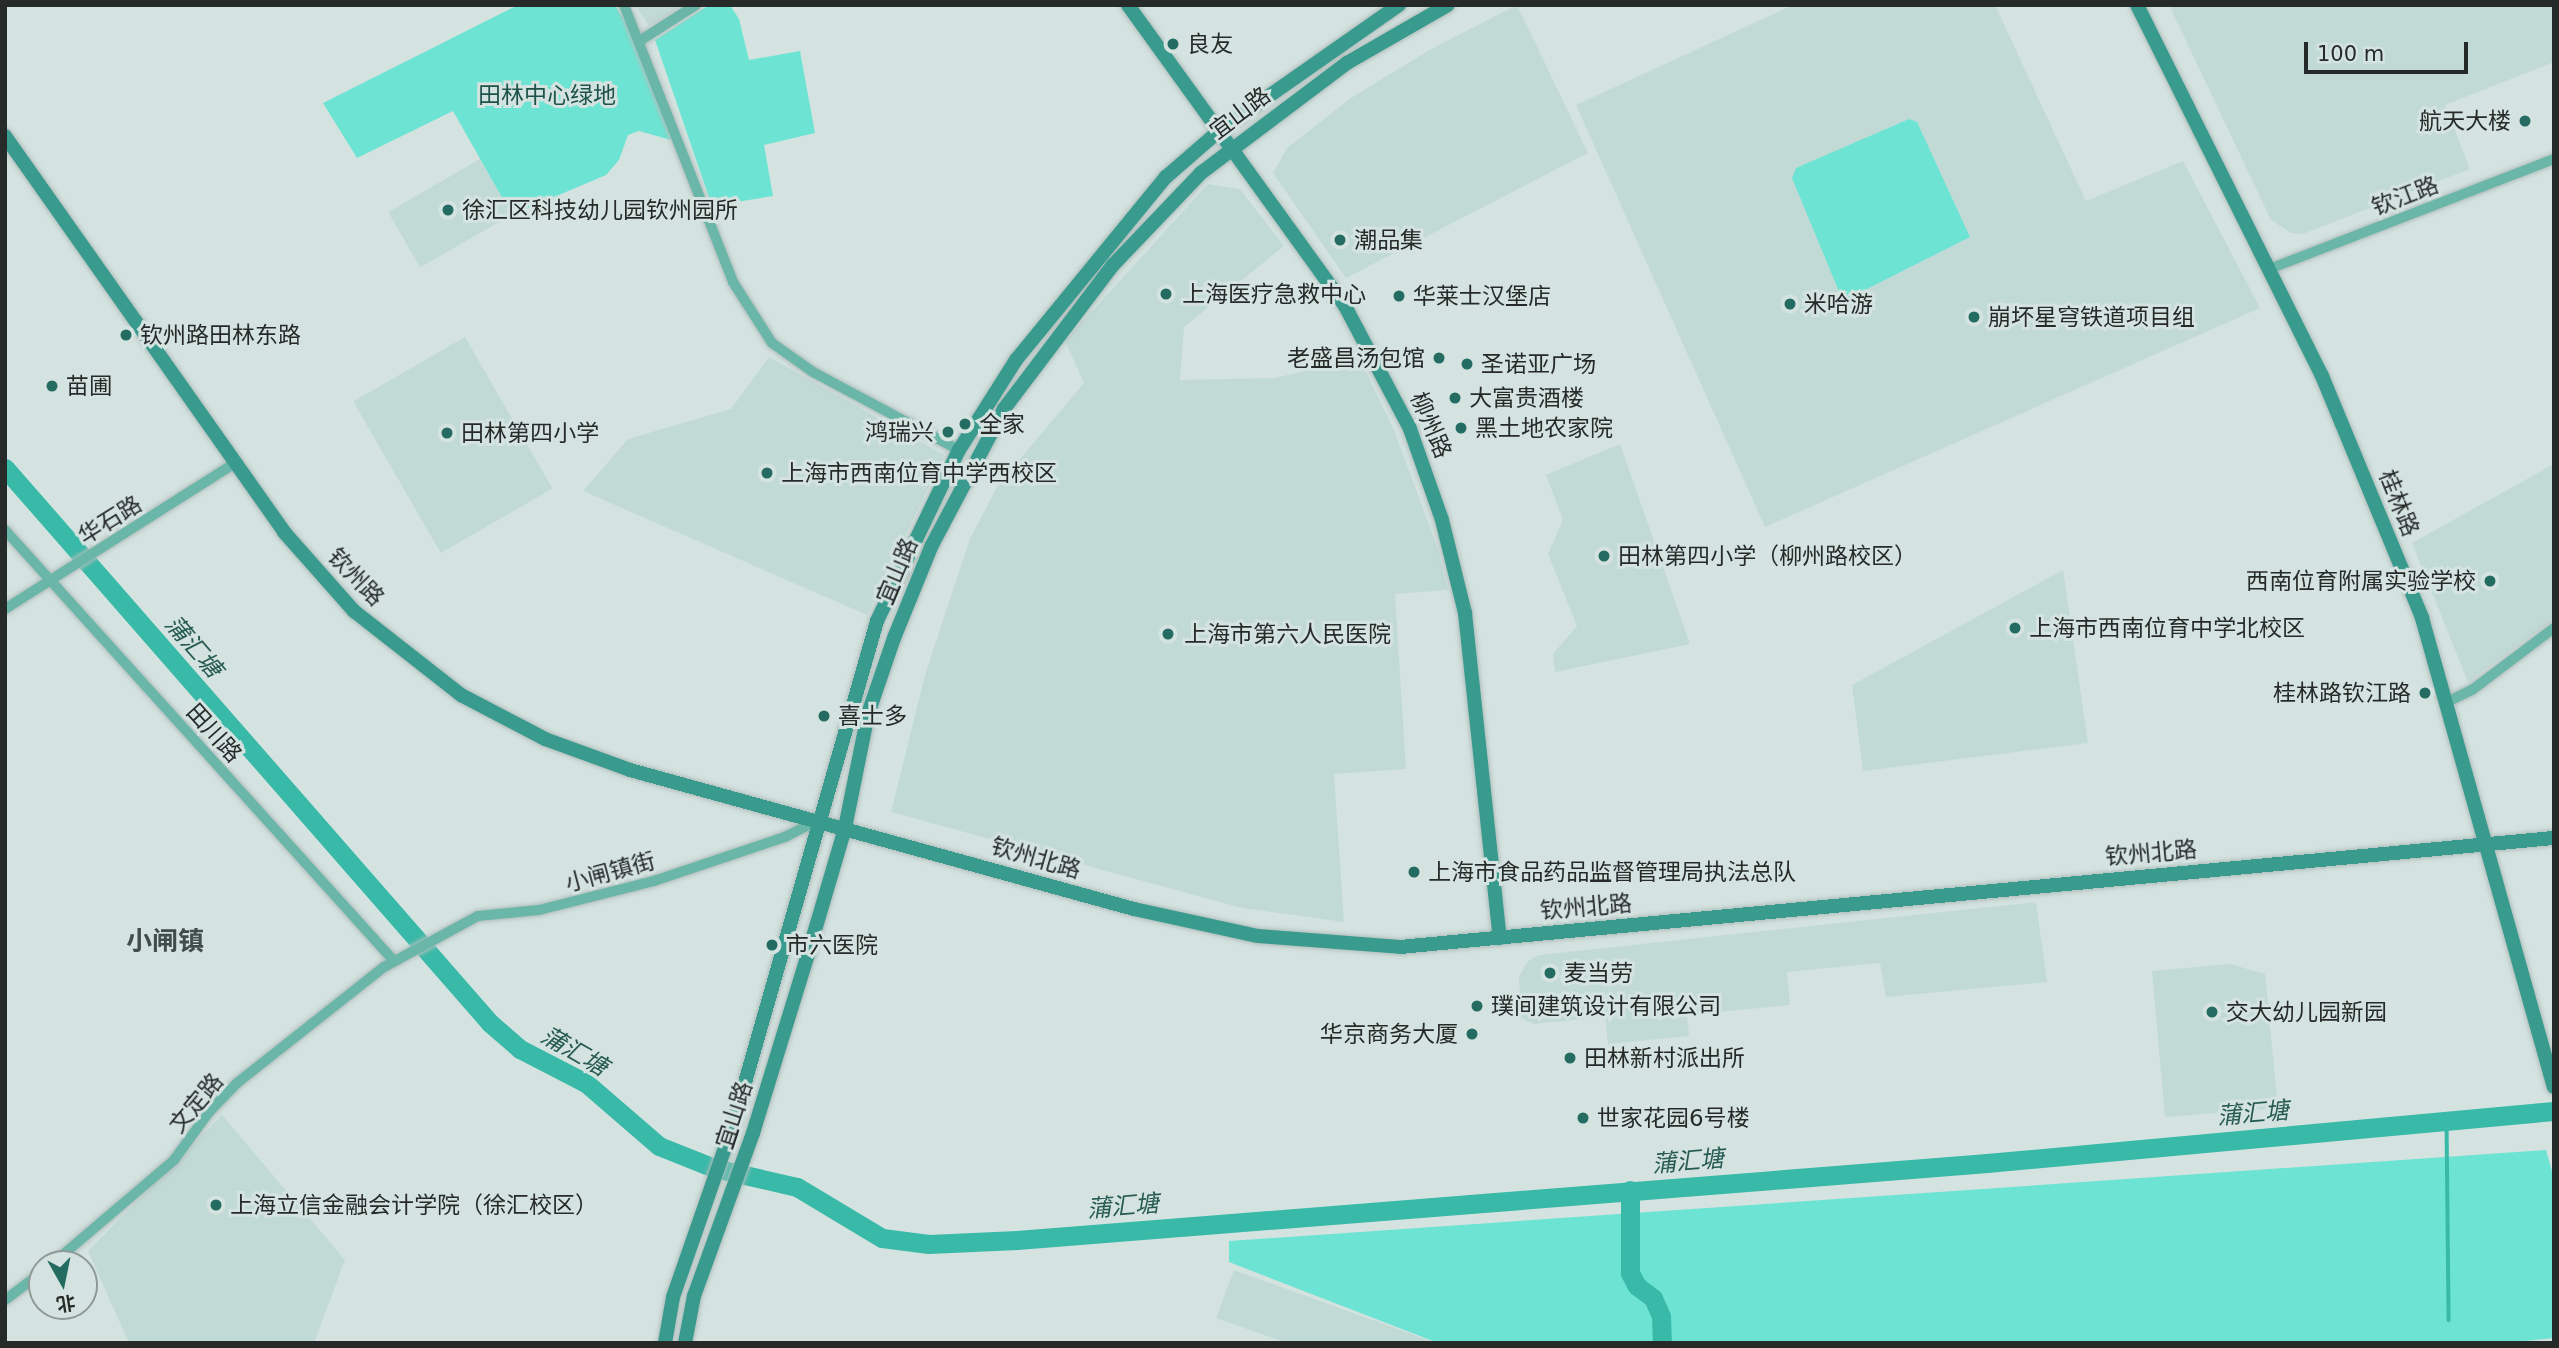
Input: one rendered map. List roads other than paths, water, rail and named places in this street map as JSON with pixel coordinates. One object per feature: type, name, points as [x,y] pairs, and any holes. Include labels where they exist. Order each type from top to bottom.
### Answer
[{"type":"main road","name":"柳州路","points":[[1128,5],[1219,131],[1233,146],[1366,341],[1401,409],[1433,490],[1459,582],[1470,643],[1500,937]]},
{"type":"main road","name":"宜山路","points":[[665,1343],[673,1297],[733,1128],[817,821],[877,621],[959,450],[1016,360],[1070,289],[1166,177],[1219,131],[1399,5]]},
{"type":"main road","name":"宜山路","points":[[685,1343],[694,1296],[753,1133],[845,828],[868,714],[914,585],[1003,408],[1139,236],[1233,146],[1347,63],[1448,5]]},
{"type":"main road","name":"桂林路","points":[[2137,5],[2322,376],[2422,618],[2553,1084]]},
{"type":"main road","name":"钦州路","points":[[5,136],[284,532],[354,611],[461,695],[589,757],[845,828]]},
{"type":"main road","name":"钦州北路","points":[[845,828],[1134,909],[1258,936],[1389,947],[2554,838]]},
{"type":"street","points":[[624,5],[641,40],[733,282],[772,344],[813,372],[959,450]]},
{"type":"street","points":[[641,40],[696,5]]},
{"type":"street","name":"钦江路","points":[[2269,269],[2554,159]]},
{"type":"street","name":"华石路","points":[[5,609],[235,463]]},
{"type":"street","name":"田川路","points":[[5,530],[394,961]]},
{"type":"street","points":[[2445,704],[2472,690],[2554,628]]},
{"type":"street","name":"小闸镇街","points":[[412,951],[478,916],[562,905],[710,865],[817,821]]},
{"type":"street","name":"文定路","points":[[68,1250],[174,1160],[209,1112],[237,1083],[342,996],[412,951]]},
{"type":"street","points":[[5,1300],[28,1283]]},
{"type":"waterway","name":"蒲汇塘","points":[[5,468],[490,1023],[520,1049],[586,1083],[659,1146],[714,1168],[797,1187],[882,1238],[929,1244],[1017,1240],[1987,1163],[2554,1111]]},
{"type":"waterway","points":[[2447,1121],[2449,1320]]},
{"type":"waterway","points":[[1630,1190],[1630,1273],[1637,1286],[1653,1298],[1661,1316],[1662,1343]]},
{"type":"place","name":"良友","points":[[1173,44]]},
{"type":"place","name":"航天大楼","points":[[2525,121]]},
{"type":"place","name":"徐汇区科技幼儿园钦州园所","points":[[448,210]]},
{"type":"place","name":"潮品集","points":[[1340,240]]},
{"type":"place","name":"上海医疗急救中心","points":[[1166,294]]},
{"type":"place","name":"华莱士汉堡店","points":[[1399,296]]},
{"type":"place","name":"米哈游","points":[[1790,304]]},
{"type":"place","name":"崩坏星穹铁道项目组","points":[[1974,317]]},
{"type":"place","name":"钦州路田林东路","points":[[126,335]]},
{"type":"place","name":"老盛昌汤包馆","points":[[1439,358]]},
{"type":"place","name":"圣诺亚广场","points":[[1467,364]]},
{"type":"place","name":"苗圃","points":[[52,386]]},
{"type":"place","name":"大富贵酒楼","points":[[1455,398]]},
{"type":"place","name":"全家","points":[[965,424]]},
{"type":"place","name":"黑土地农家院","points":[[1461,428]]},
{"type":"place","name":"鸿瑞兴","points":[[948,432]]},
{"type":"place","name":"田林第四小学","points":[[447,433]]},
{"type":"place","name":"上海市西南位育中学西校区","points":[[767,473]]},
{"type":"place","name":"田林第四小学（柳州路校区）","points":[[1604,556]]},
{"type":"place","name":"西南位育附属实验学校","points":[[2490,581]]},
{"type":"place","name":"上海市西南位育中学北校区","points":[[2015,628]]},
{"type":"place","name":"上海市第六人民医院","points":[[1168,634]]},
{"type":"place","name":"桂林路钦江路","points":[[2425,693]]},
{"type":"place","name":"喜士多","points":[[824,716]]},
{"type":"place","name":"上海市食品药品监督管理局执法总队","points":[[1414,872]]},
{"type":"place","name":"市六医院","points":[[772,945]]},
{"type":"place","name":"麦当劳","points":[[1550,973]]},
{"type":"place","name":"璞间建筑设计有限公司","points":[[1477,1006]]},
{"type":"place","name":"交大幼儿园新园","points":[[2212,1012]]},
{"type":"place","name":"华京商务大厦","points":[[1472,1034]]},
{"type":"place","name":"田林新村派出所","points":[[1570,1058]]},
{"type":"place","name":"世家花园6号楼","points":[[1583,1118]]},
{"type":"place","name":"上海立信金融会计学院（徐汇校区）","points":[[216,1205]]},
{"type":"district","name":"小闸镇","points":[[165,942]]},
{"type":"park label","name":"田林中心绿地","points":[[547,95]]}]
